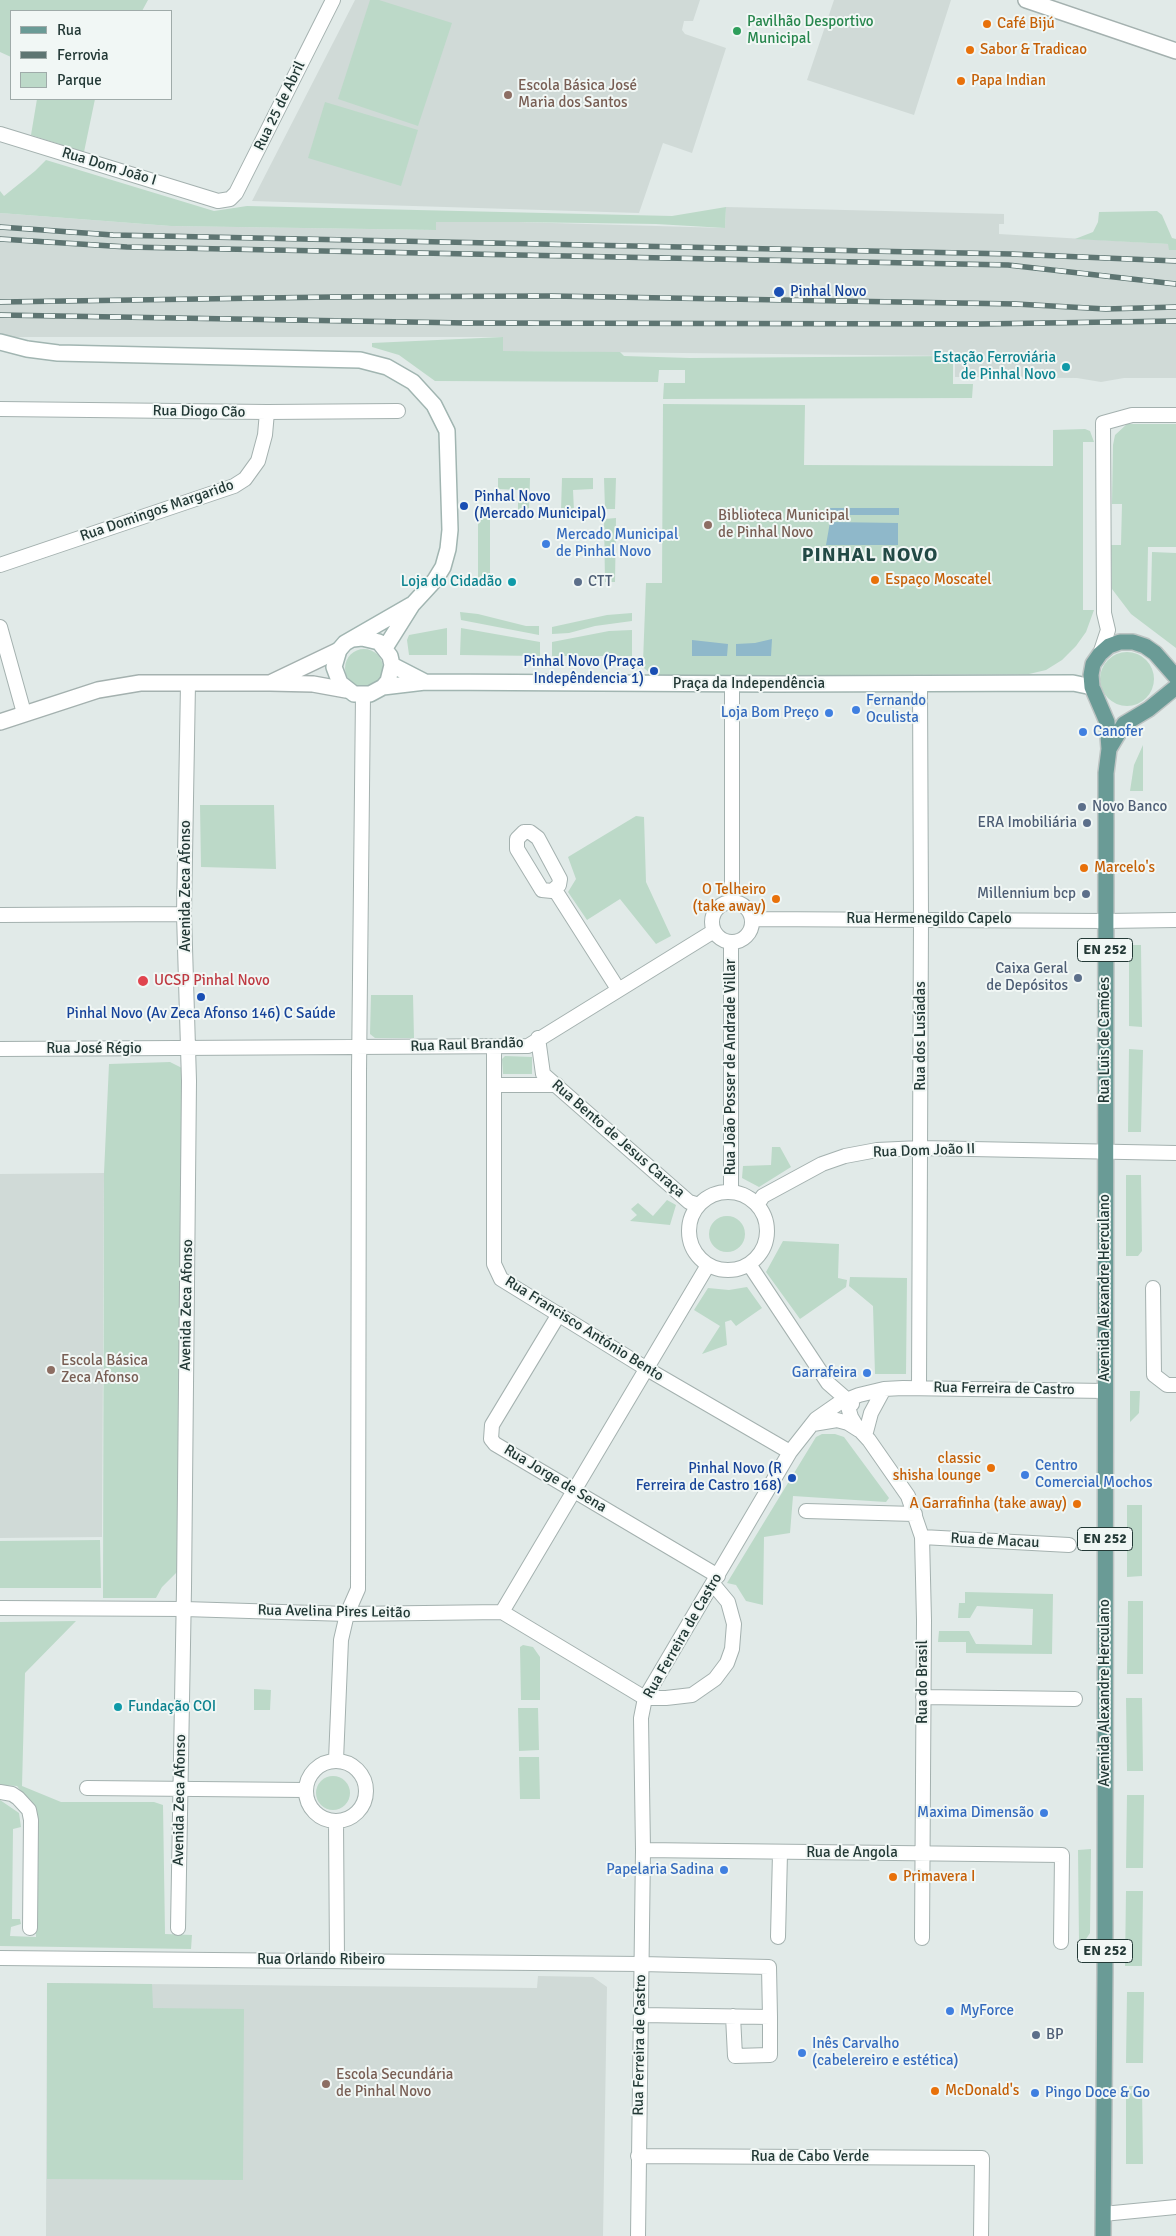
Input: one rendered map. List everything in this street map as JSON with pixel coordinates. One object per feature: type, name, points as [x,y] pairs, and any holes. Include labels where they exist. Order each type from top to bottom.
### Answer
[{"type":"main road","points":[[1026,0],[1176,51]]},
{"type":"main road","points":[[0,342],[32,350],[58,353],[360,360],[378,363],[406,377],[430,400],[446,426],[449,447],[448,549],[443,567],[435,580],[412,605],[385,648]]},
{"type":"main road","points":[[270,683],[339,650],[353,639],[412,605]]},
{"type":"main road","points":[[0,722],[107,688],[140,683],[313,684],[363,695],[370,694],[383,687],[391,673],[392,665],[385,648],[370,639],[353,639]]},
{"type":"main road","points":[[1073,683],[1109,646],[1120,642],[1133,642],[1145,646],[1155,653],[1162,664],[1176,677]]},
{"type":"main road","points":[[339,650],[334,667],[340,684],[346,690]]},
{"type":"main road","name":"Rua Luis de Camões","points":[[1097,659],[1091,675],[1094,693],[1106,722],[1109,749],[1106,782],[1105,1151]]},
{"type":"main road","points":[[1158,700],[1164,688],[1165,676],[1162,664]]},
{"type":"main road","points":[[392,665],[426,682]]},
{"type":"main road","name":"Praça da Independência","points":[[383,687],[426,682],[732,684],[1073,683],[1094,693]]},
{"type":"main road","name":"Rua Luis de Camões","points":[[1109,749],[1124,724],[1138,714],[1150,709],[1176,686]]},
{"type":"main road","points":[[1094,693],[1104,708],[1114,713],[1126,716],[1138,714]]},
{"type":"main road","name":"Avenida Alexandre Herculano","points":[[1103,2236],[1105,1151]]},
{"type":"street","name":"Rua 25 de Abril","points":[[218,201],[230,199],[236,193],[333,0]]},
{"type":"street","name":"Rua Dom João I","points":[[0,134],[218,201]]},
{"type":"street","name":"Rua Diogo Cão","points":[[0,409],[267,412],[398,411]]},
{"type":"street","name":"Rua Domingos Margarido","points":[[0,565],[234,486],[246,479],[258,461],[265,435],[267,412]]},
{"type":"street","points":[[1097,659],[1108,630],[1104,612],[1103,423],[1132,415],[1176,415]]},
{"type":"street","points":[[1107,623],[1115,631],[1133,642]]},
{"type":"street","points":[[0,627],[24,713]]},
{"type":"street","name":"Avenida Zeca Afonso","points":[[178,1928],[184,1609],[188,1049],[184,914],[188,683]]},
{"type":"street","points":[[732,684],[732,902]]},
{"type":"street","name":"Rua dos Lusíadas","points":[[919,1387],[920,684]]},
{"type":"street","points":[[336,1760],[341,1640],[347,1614],[358,1590],[359,1048],[363,695]]},
{"type":"street","points":[[555,890],[618,989]]},
{"type":"street","points":[[732,902],[746,906],[753,919],[753,926],[745,939],[731,943],[718,937],[712,924],[715,912],[720,906],[732,902]]},
{"type":"street","points":[[0,915],[184,914]]},
{"type":"street","name":"Rua Hermenegildo Capelo","points":[[753,919],[1176,920]]},
{"type":"street","name":"Rua Raul Brandão","points":[[188,1049],[528,1046],[538,1038],[714,931]]},
{"type":"street","name":"Rua João Posser de Andrade Villar","points":[[731,943],[731,1192]]},
{"type":"street","name":"Rua Bento de Jesus Caraça","points":[[538,1038],[543,1074],[689,1202],[699,1205]]},
{"type":"street","name":"Rua Francisco António Bento","points":[[494,1047],[494,1264],[501,1278],[507,1284],[559,1314],[646,1369],[790,1452]]},
{"type":"street","name":"Rua José Régio","points":[[0,1049],[188,1049]]},
{"type":"street","points":[[495,1085],[557,1085]]},
{"type":"street","name":"Rua Dom João II","points":[[757,1205],[763,1196],[822,1164],[845,1156],[877,1150],[920,1148],[1176,1153]]},
{"type":"street","points":[[731,1192],[749,1198],[757,1205],[767,1225],[767,1236],[758,1257],[739,1269],[729,1270],[708,1265],[699,1258],[692,1248],[689,1237],[689,1225],[692,1214],[699,1205],[714,1195],[731,1192]]},
{"type":"street","name":"Rua do Brasil","points":[[749,1264],[828,1383],[859,1413],[865,1434],[908,1496],[922,1537],[922,1938]]},
{"type":"street","points":[[708,1265],[502,1612],[645,1698],[692,1695],[715,1679],[727,1663],[732,1649],[734,1624],[728,1602],[716,1580]]},
{"type":"street","points":[[1153,1288],[1154,1375],[1171,1385]]},
{"type":"street","name":"Rua Jorge de Sena","points":[[559,1314],[492,1425],[490,1433],[495,1444],[716,1580]]},
{"type":"street","name":"Rua Ferreira de Castro","points":[[638,2236],[643,1850],[641,1718],[645,1698],[790,1452],[812,1424],[839,1403],[884,1389],[919,1387],[1105,1391]]},
{"type":"street","points":[[812,1424],[837,1420],[848,1423],[865,1434],[870,1413],[884,1389]]},
{"type":"street","points":[[806,1511],[915,1514]]},
{"type":"street","name":"Rua de Macau","points":[[922,1537],[1069,1545]]},
{"type":"street","name":"Rua Avelina Pires Leitão","points":[[0,1608],[184,1609],[347,1614],[502,1612]]},
{"type":"street","points":[[923,1697],[1074,1699]]},
{"type":"street","points":[[336,1760],[351,1764],[359,1771],[364,1780],[366,1790],[362,1806],[355,1814],[346,1819],[336,1821],[320,1816],[312,1810],[307,1801],[305,1790],[310,1775],[316,1767],[336,1760]]},
{"type":"street","points":[[87,1788],[305,1790]]},
{"type":"street","points":[[0,1792],[12,1794],[18,1798],[28,1810],[31,1820],[30,1928]]},
{"type":"street","points":[[336,1821],[337,1960]]},
{"type":"street","name":"Rua de Angola","points":[[643,1850],[1062,1855],[1061,1942]]},
{"type":"street","points":[[778,1937],[780,1853]]},
{"type":"street","name":"Rua Orlando Ribeiro","points":[[0,1958],[337,1960],[769,1967],[770,2017]]},
{"type":"street","points":[[641,2015],[733,2016],[770,2017],[770,2055],[735,2056],[733,2016]]},
{"type":"street","name":"Rua de Cabo Verde","points":[[638,2156],[982,2158],[981,2236]]},
{"type":"street","points":[[1103,2214],[1176,2207]]},
{"type":"shaded area","name":"Escola Básica José Maria dos Santos","points":[[355,0],[700,0],[693,21],[684,21],[682,30],[685,34],[726,48],[692,153],[663,143],[639,213],[252,201]]},
{"type":"shaded area","points":[[834,0],[951,0],[914,115],[807,80]]},
{"type":"shaded area","points":[[726,207],[1004,214],[1004,224],[999,224],[999,234],[1168,244],[1176,239],[1176,378],[1124,378],[1101,382],[1077,378],[955,377],[955,356],[503,351],[502,337],[0,337],[0,213],[171,226],[435,230],[436,222],[518,222],[725,228]]},
{"type":"shaded area","name":"Escola Básica Zeca Afonso","points":[[104,1173],[102,1537],[0,1538],[0,1174]]},
{"type":"shaded area","name":"Escola Secundária de Pinhal Novo","points":[[538,1976],[593,1977],[607,1987],[603,2236],[46,2236],[47,1983],[537,1988]]},
{"type":"green space","points":[[0,0],[148,0],[143,10],[10,10],[10,57],[0,52]]},
{"type":"green space","points":[[370,0],[379,0],[452,23],[418,126],[338,99]]},
{"type":"green space","points":[[37,100],[95,100],[84,152],[31,135]]},
{"type":"green space","points":[[325,102],[418,130],[401,186],[308,158]]},
{"type":"green space","points":[[46,160],[214,211],[247,206],[672,216],[726,207],[725,228],[656,224],[518,222],[436,222],[436,230],[171,226],[0,213],[0,191],[4,196]]},
{"type":"green space","points":[[1157,211],[1162,215],[1172,238],[1176,239],[1176,250],[1169,250],[1168,244],[1075,239],[1093,232],[1098,222],[1099,212]]},
{"type":"green space","points":[[503,337],[503,351],[620,352],[624,356],[690,358],[953,356],[953,384],[973,384],[972,398],[663,399],[664,383],[685,383],[685,370],[659,370],[658,382],[435,381],[399,355],[372,347],[372,343]]},
{"type":"green space","points":[[663,404],[805,405],[804,465],[1053,466],[1053,430],[1085,429],[1090,431],[1094,442],[1083,442],[1083,610],[1094,610],[1086,632],[1076,646],[1062,660],[1046,670],[1029,674],[653,676],[644,668],[643,662],[646,583],[662,583]]},
{"type":"green space","points":[[1127,424],[1176,424],[1176,547],[1148,547],[1147,601],[1151,601],[1152,552],[1176,553],[1176,648],[1131,614],[1112,589],[1111,545],[1121,545],[1122,504],[1112,504],[1113,445],[1115,435]]},
{"type":"green space","points":[[498,478],[530,478],[529,510],[518,510],[518,490],[498,489]]},
{"type":"green space","points":[[562,478],[593,478],[593,489],[573,490],[574,511],[561,511]]},
{"type":"green space","points":[[604,478],[616,478],[615,509],[605,509]]},
{"type":"green space","points":[[478,518],[490,518],[490,582],[478,582]]},
{"type":"green space","points":[[616,518],[615,582],[605,582],[604,519]]},
{"type":"green space","points":[[460,612],[478,614],[526,626],[539,626],[539,635],[461,620]]},
{"type":"green space","points":[[632,613],[632,621],[595,626],[569,633],[552,634],[552,627],[607,615]]},
{"type":"green space","points":[[447,628],[447,655],[409,655],[407,640],[409,635]]},
{"type":"green space","points":[[461,628],[540,642],[540,656],[460,655]]},
{"type":"green space","points":[[632,630],[632,656],[552,656],[552,642],[609,631]]},
{"type":"green space","points":[[364,649],[377,655],[383,668],[377,681],[364,687],[351,681],[345,668],[351,655]]},
{"type":"green space","points":[[1122,652],[1132,652],[1142,656],[1150,664],[1154,679],[1150,694],[1142,702],[1132,706],[1122,706],[1112,702],[1104,694],[1100,684],[1100,674],[1104,664],[1112,656]]},
{"type":"green space","points":[[1143,745],[1143,791],[1130,791],[1134,765]]},
{"type":"green space","points":[[200,805],[274,805],[276,869],[201,867]]},
{"type":"green space","points":[[636,816],[644,817],[646,882],[671,936],[656,944],[620,899],[587,920],[568,892],[576,879],[568,857]]},
{"type":"green space","points":[[1129,945],[1141,945],[1142,1027],[1129,1026]]},
{"type":"green space","points":[[371,995],[413,995],[414,1038],[375,1038],[370,1034]]},
{"type":"green space","points":[[1129,1049],[1143,1050],[1141,1132],[1128,1132]]},
{"type":"green space","points":[[505,1056],[532,1057],[532,1074],[503,1074],[502,1059]]},
{"type":"green space","points":[[170,1062],[182,1068],[177,1572],[162,1587],[156,1598],[103,1598],[104,1173],[109,1064]]},
{"type":"green space","points":[[772,1147],[780,1147],[791,1167],[759,1187],[742,1178],[743,1166],[771,1165]]},
{"type":"green space","points":[[1126,1175],[1141,1175],[1142,1251],[1138,1256],[1126,1256]]},
{"type":"green space","points":[[667,1200],[676,1205],[670,1225],[630,1221],[637,1215],[631,1209],[638,1203],[653,1216]]},
{"type":"green space","points":[[727,1216],[734,1217],[740,1221],[744,1227],[744,1241],[740,1247],[734,1251],[727,1252],[720,1251],[714,1247],[710,1241],[709,1234],[710,1227],[714,1221],[720,1217]]},
{"type":"green space","points":[[783,1241],[839,1244],[838,1278],[847,1280],[846,1287],[800,1319],[766,1272]]},
{"type":"green space","points":[[850,1277],[907,1278],[906,1374],[875,1374],[873,1306],[849,1286]]},
{"type":"green space","points":[[747,1287],[762,1308],[736,1326],[731,1320],[725,1322],[727,1345],[702,1354],[720,1326],[694,1310],[708,1288],[729,1290]]},
{"type":"green space","points":[[1130,1391],[1140,1391],[1139,1413],[1130,1422]]},
{"type":"green space","points":[[822,1434],[835,1434],[844,1437],[889,1498],[886,1502],[793,1496],[790,1533],[764,1537],[763,1605],[746,1601],[736,1585],[727,1583],[816,1437]]},
{"type":"green space","points":[[1127,1505],[1142,1505],[1142,1576],[1127,1577]]},
{"type":"green space","points":[[100,1540],[101,1588],[0,1588],[0,1541]]},
{"type":"green space","points":[[965,1592],[1053,1594],[1052,1654],[966,1653],[966,1642],[938,1642],[939,1631],[969,1631],[976,1644],[1032,1645],[1033,1609],[977,1606],[970,1618],[958,1618],[959,1603],[965,1603]]},
{"type":"green space","points":[[1128,1601],[1143,1601],[1143,1674],[1127,1674]]},
{"type":"green space","points":[[76,1621],[25,1673],[22,1786],[61,1802],[154,1802],[163,1805],[165,1934],[192,1935],[191,1949],[0,1946],[0,1800],[19,1813],[21,1827],[13,1829],[12,1919],[20,1919],[21,1924],[11,1927],[10,1936],[36,1937],[36,1816],[29,1801],[17,1786],[0,1785],[0,1622]]},
{"type":"green space","points":[[523,1645],[533,1647],[540,1657],[540,1700],[521,1700],[520,1647]]},
{"type":"green space","points":[[254,1689],[271,1690],[270,1710],[254,1710]]},
{"type":"green space","points":[[1126,1698],[1142,1698],[1143,1771],[1127,1771]]},
{"type":"green space","points":[[518,1708],[538,1708],[539,1750],[519,1751]]},
{"type":"green space","points":[[519,1757],[539,1757],[540,1799],[520,1799]]},
{"type":"green space","points":[[333,1776],[340,1777],[345,1781],[349,1786],[349,1800],[345,1805],[340,1809],[333,1810],[326,1809],[321,1805],[317,1800],[316,1793],[317,1786],[321,1781],[326,1777]]},
{"type":"green space","points":[[1127,1795],[1144,1795],[1143,1868],[1126,1868]]},
{"type":"green space","points":[[1091,1849],[1090,1933],[1086,1939],[1079,1941],[1078,1850]]},
{"type":"green space","points":[[1126,1891],[1143,1891],[1142,1966],[1125,1966]]},
{"type":"green space","points":[[47,1983],[152,1984],[153,2008],[244,2009],[243,2180],[47,2179]]},
{"type":"green space","points":[[1127,1992],[1144,1992],[1143,2063],[1126,2063]]},
{"type":"green space","points":[[1126,2086],[1142,2086],[1143,2164],[1126,2164]]},
{"type":"water","points":[[830,508],[899,508],[899,515],[830,515]]},
{"type":"water","points":[[830,522],[898,523],[898,545],[826,545]]},
{"type":"water","points":[[772,639],[771,656],[736,656],[736,644],[755,643]]},
{"type":"water","points":[[692,640],[728,644],[727,656],[692,656]]},
{"type":"railway","points":[[0,227],[113,235],[1011,254],[1176,261]]},
{"type":"railway","points":[[0,239],[127,247],[1008,265],[1176,284]]},
{"type":"railway","points":[[0,302],[551,296],[1016,304],[1106,309],[1176,307]]},
{"type":"railway","points":[[0,315],[467,323],[980,324],[1176,321]]},
{"type":"place","name":"Café Bijú","points":[[987,24]]},
{"type":"place","name":"Pavilhão Desportivo Municipal","points":[[737,31]]},
{"type":"place","name":"Sabor & Tradicao","points":[[970,50]]},
{"type":"place","name":"Papa Indian","points":[[961,81]]},
{"type":"place","name":"Escola Básica José Maria dos Santos","points":[[508,95]]},
{"type":"place","name":"Pinhal Novo","points":[[779,292]]},
{"type":"place","name":"Estação Ferroviária de Pinhal Novo","points":[[1066,367]]},
{"type":"place","name":"Pinhal Novo (Mercado Municipal)","points":[[464,506]]},
{"type":"place","name":"Biblioteca Municipal de Pinhal Novo","points":[[708,525]]},
{"type":"place","name":"Mercado Municipal de Pinhal Novo","points":[[546,544]]},
{"type":"place","name":"Espaço Moscatel","points":[[875,580]]},
{"type":"place","name":"Loja do Cidadão","points":[[512,582]]},
{"type":"place","name":"CTT","points":[[578,582]]},
{"type":"place","name":"Pinhal Novo (Praça Indepêndencia 1)","points":[[654,671]]},
{"type":"place","name":"Fernando Oculista","points":[[856,710]]},
{"type":"place","name":"Loja Bom Preço","points":[[829,713]]},
{"type":"place","name":"Canofer","points":[[1083,732]]},
{"type":"place","name":"Novo Banco","points":[[1082,807]]},
{"type":"place","name":"ERA Imobiliária","points":[[1087,823]]},
{"type":"place","name":"Marcelo's","points":[[1084,868]]},
{"type":"place","name":"Millennium bcp","points":[[1086,894]]},
{"type":"place","name":"O Telheiro (take away)","points":[[776,899]]},
{"type":"place","name":"Caixa Geral de Depósitos","points":[[1078,978]]},
{"type":"place","name":"UCSP Pinhal Novo","points":[[143,981]]},
{"type":"place","name":"Pinhal Novo (Av Zeca Afonso 146) C Saúde","points":[[201,997]]},
{"type":"place","name":"Escola Básica Zeca Afonso","points":[[51,1370]]},
{"type":"place","name":"Garrafeira","points":[[867,1373]]},
{"type":"place","name":"classic shisha lounge","points":[[991,1468]]},
{"type":"place","name":"Centro Comercial Mochos","points":[[1025,1475]]},
{"type":"place","name":"Pinhal Novo (R Ferreira de Castro 168)","points":[[792,1478]]},
{"type":"place","name":"A Garrafinha (take away)","points":[[1077,1504]]},
{"type":"place","name":"Fundação COI","points":[[118,1707]]},
{"type":"place","name":"Maxima Dimensão","points":[[1044,1813]]},
{"type":"place","name":"Papelaria Sadina","points":[[724,1870]]},
{"type":"place","name":"Primavera I","points":[[893,1877]]},
{"type":"place","name":"MyForce","points":[[950,2011]]},
{"type":"place","name":"BP","points":[[1036,2035]]},
{"type":"place","name":"Inês Carvalho (cabelereiro e estética)","points":[[802,2053]]},
{"type":"place","name":"Escola Secundária de Pinhal Novo","points":[[326,2084]]},
{"type":"place","name":"McDonald's","points":[[935,2091]]},
{"type":"place","name":"Pingo Doce & Go","points":[[1035,2093]]},
{"type":"district","name":"PINHAL NOVO","points":[[870,556]]}]
